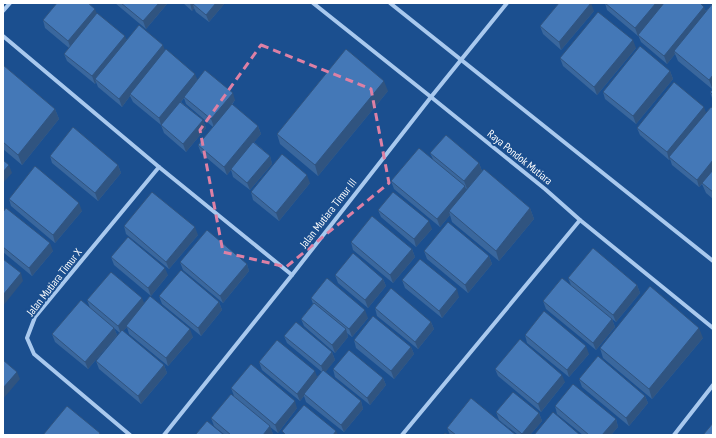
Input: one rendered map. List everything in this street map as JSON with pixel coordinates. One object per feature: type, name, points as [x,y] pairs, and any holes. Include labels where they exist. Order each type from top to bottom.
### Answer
[{"type":"street","points":[[3,11],[10,3]]},
{"type":"street","name":"Raya Pondok Mutiara","points":[[313,3],[545,189],[580,220],[713,328]]},
{"type":"street","points":[[390,3],[713,261]]},
{"type":"street","name":"Jalan Mutiara Timur III","points":[[164,435],[507,3]]},
{"type":"street","points":[[3,36],[159,167],[292,275]]},
{"type":"street","name":"Jalan Mutiara Timur X","points":[[130,435],[34,354],[27,338],[35,317],[159,167]]},
{"type":"street","points":[[402,435],[580,220]]},
{"type":"street","points":[[674,435],[713,385]]},
{"type":"highlighted area","points":[[261,45],[371,89],[389,183],[286,267],[223,252],[200,130]]},
{"type":"building","points":[[57,3],[88,3],[95,9],[68,41],[43,20]]},
{"type":"building","points":[[121,3],[159,3],[143,21]]},
{"type":"building","points":[[216,3],[206,15],[193,4]]},
{"type":"building","points":[[559,3],[591,3],[559,42],[540,26]]},
{"type":"building","points":[[605,3],[656,3],[635,28]]},
{"type":"building","points":[[664,3],[700,3],[704,7],[664,56],[638,35]]},
{"type":"building","points":[[713,3],[713,75],[709,80],[674,51]]},
{"type":"building","points":[[598,12],[633,40],[594,87],[560,58]]},
{"type":"building","points":[[97,13],[125,36],[92,76],[64,54]]},
{"type":"building","points":[[139,25],[163,45],[119,99],[95,79]]},
{"type":"building","points":[[640,46],[670,71],[633,116],[603,92]]},
{"type":"building","points":[[166,49],[195,74],[159,118],[130,94]]},
{"type":"building","points":[[346,49],[384,81],[315,165],[277,134]]},
{"type":"building","points":[[3,65],[55,109],[18,155],[3,142]]},
{"type":"building","points":[[205,70],[233,93],[211,119],[184,97]]},
{"type":"building","points":[[674,82],[704,107],[667,152],[637,128]]},
{"type":"building","points":[[180,102],[203,120],[183,144],[161,125]]},
{"type":"building","points":[[232,104],[258,126],[224,167],[198,145]]},
{"type":"building","points":[[711,107],[713,108],[713,160],[697,180],[669,157]]},
{"type":"building","points":[[73,127],[118,165],[95,193],[50,156]]},
{"type":"building","points":[[446,135],[479,163],[464,181],[430,153]]},
{"type":"building","points":[[253,142],[270,156],[247,183],[231,169]]},
{"type":"building","points":[[419,148],[465,186],[437,219],[391,181]]},
{"type":"building","points":[[282,154],[307,175],[276,213],[251,192]]},
{"type":"building","points":[[3,160],[9,165],[3,172]]},
{"type":"building","points":[[35,166],[79,203],[53,235],[9,199]]},
{"type":"building","points":[[484,169],[530,208],[496,251],[449,211]]},
{"type":"building","points":[[713,170],[713,192],[702,183]]},
{"type":"building","points":[[152,192],[195,227],[166,262],[124,226]]},
{"type":"building","points":[[393,192],[429,221],[414,239],[378,210]]},
{"type":"building","points":[[6,208],[50,243],[29,268],[3,247],[3,212]]},
{"type":"building","points":[[372,216],[412,249],[390,275],[351,242]]},
{"type":"building","points":[[448,222],[489,256],[465,285],[424,251]]},
{"type":"building","points":[[207,230],[247,264],[220,296],[180,262]]},
{"type":"building","points":[[128,237],[165,268],[148,288],[111,257]]},
{"type":"building","points":[[593,248],[637,285],[613,315],[568,278]]},
{"type":"building","points":[[353,253],[383,279],[365,300],[335,275]]},
{"type":"building","points":[[3,259],[21,273],[3,295]]},
{"type":"building","points":[[420,259],[457,289],[439,311],[402,280]]},
{"type":"building","points":[[181,270],[219,302],[198,328],[159,296]]},
{"type":"building","points":[[111,272],[142,298],[118,326],[87,300]]},
{"type":"building","points":[[327,278],[365,310],[349,329],[311,298]]},
{"type":"building","points":[[562,278],[612,319],[593,343],[543,301]]},
{"type":"building","points":[[650,286],[699,328],[649,389],[600,348]]},
{"type":"building","points":[[391,288],[431,322],[415,342],[375,308]]},
{"type":"building","points":[[150,296],[190,329],[166,358],[126,326]]},
{"type":"building","points":[[81,300],[114,328],[85,362],[52,334]]},
{"type":"building","points":[[314,303],[346,329],[332,345],[301,319]]},
{"type":"building","points":[[544,311],[586,346],[567,370],[525,335]]},
{"type":"building","points":[[373,316],[411,347],[391,371],[354,340]]},
{"type":"building","points":[[296,322],[332,352],[321,366],[284,336]]},
{"type":"building","points":[[122,330],[164,365],[138,396],[96,361]]},
{"type":"building","points":[[520,339],[562,375],[538,404],[495,369]]},
{"type":"building","points":[[277,340],[315,371],[297,394],[259,362]]},
{"type":"building","points":[[349,350],[383,378],[367,398],[333,369]]},
{"type":"building","points":[[598,356],[645,396],[626,418],[579,379]]},
{"type":"building","points":[[3,360],[17,372],[3,388]]},
{"type":"building","points":[[251,364],[295,401],[275,425],[231,388]]},
{"type":"building","points":[[323,370],[361,401],[341,425],[304,394]]},
{"type":"building","points":[[573,384],[616,419],[602,435],[589,435],[555,406]]},
{"type":"building","points":[[513,392],[539,413],[522,434],[496,412]]},
{"type":"building","points":[[231,394],[270,426],[263,435],[231,435],[211,418]]},
{"type":"building","points":[[471,398],[516,435],[456,435],[447,428]]},
{"type":"building","points":[[304,405],[336,431],[333,435],[286,435],[282,431]]},
{"type":"building","points":[[67,406],[100,433],[99,435],[43,435]]},
{"type":"building","points":[[553,412],[580,435],[534,435]]},
{"type":"building","points":[[207,421],[224,435],[197,435],[196,434]]},
{"type":"building","points":[[713,423],[713,435],[703,435]]}]
